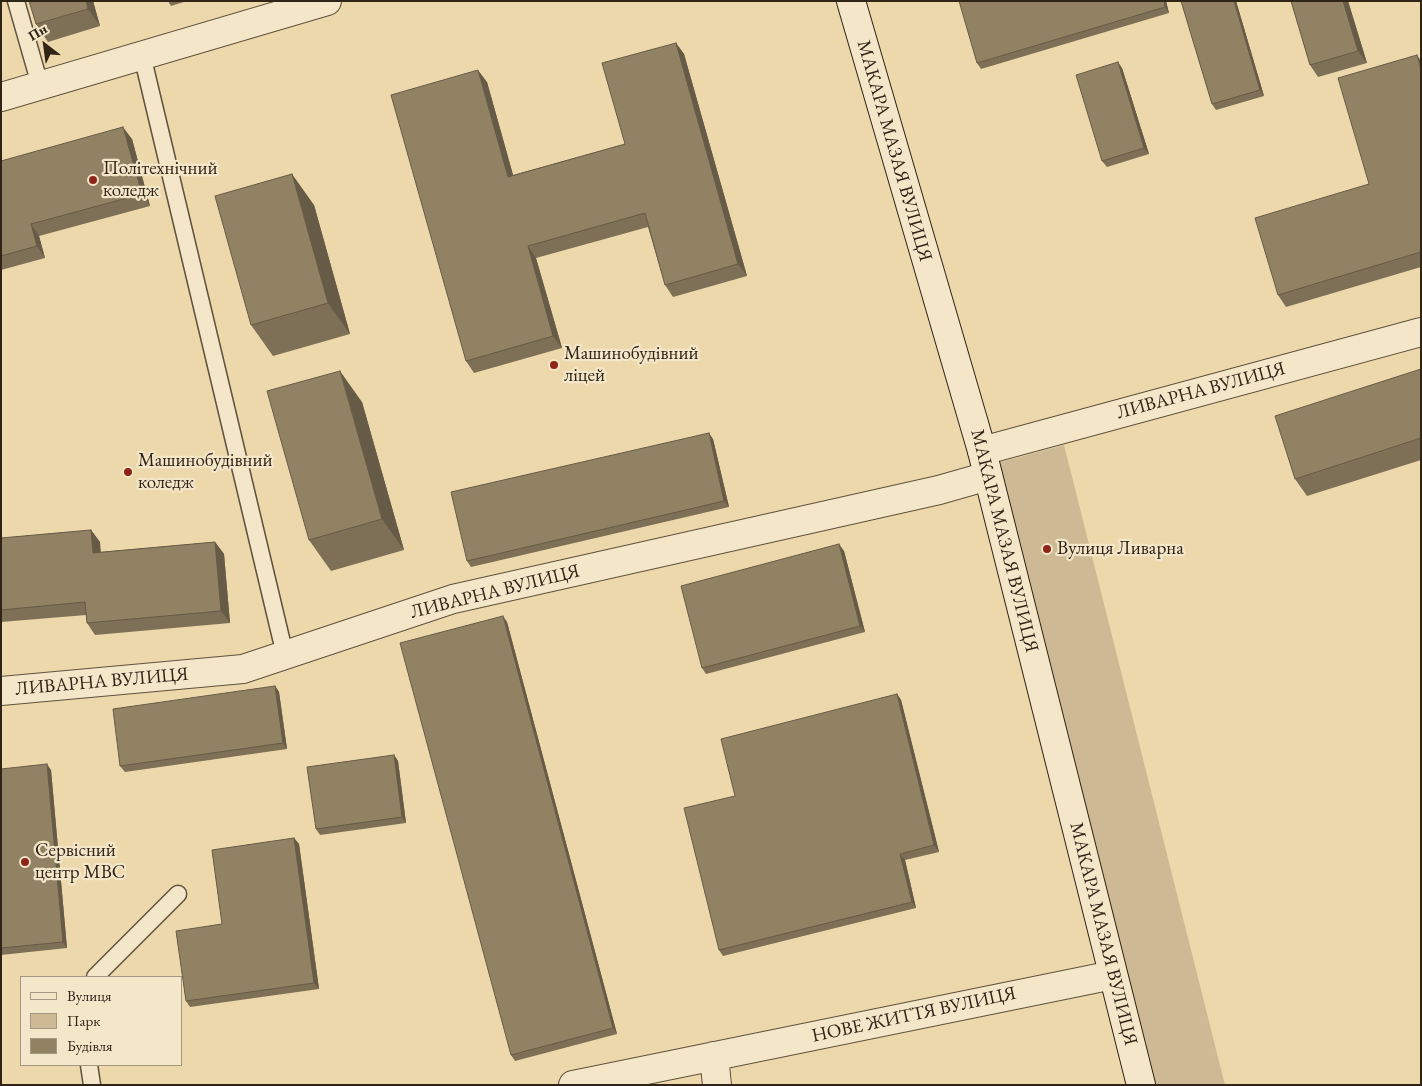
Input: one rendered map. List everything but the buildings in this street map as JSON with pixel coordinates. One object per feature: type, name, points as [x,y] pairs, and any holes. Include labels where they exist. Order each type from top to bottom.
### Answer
[{"type":"street","points":[[1,97],[142,56],[279,8],[327,1]]},
{"type":"street","name":"МАКАРА МАЗАЯ ВУЛИЦЯ","points":[[851,1],[985,463],[1141,1085]]},
{"type":"street","name":"ЛИВАРНА ВУЛИЦЯ","points":[[1,691],[243,669],[453,599],[929,492],[985,463],[1421,332]]},
{"type":"street","name":"НОВЕ ЖИТТЯ ВУЛИЦЯ","points":[[573,1085],[1113,975]]},
{"type":"street","points":[[714,1056],[717,1085]]},
{"type":"lane","points":[[16,1],[40,85]]},
{"type":"lane","points":[[142,56],[285,655]]},
{"type":"lane","points":[[96,976],[178,894]]},
{"type":"lane","points":[[89,1066],[92,1085]]},
{"type":"green space","points":[[1064,445],[1225,1085],[1149,1085],[994,464]]},
{"type":"place","name":"Політехнічний коледж","points":[[93,180]]},
{"type":"place","name":"Машинобудівний ліцей","points":[[554,365]]},
{"type":"place","name":"Машинобудівний коледж","points":[[128,472]]},
{"type":"place","name":"Вулиця Ливарна","points":[[1047,549]]},
{"type":"place","name":"Сервісний центр МВС","points":[[25,862]]}]
